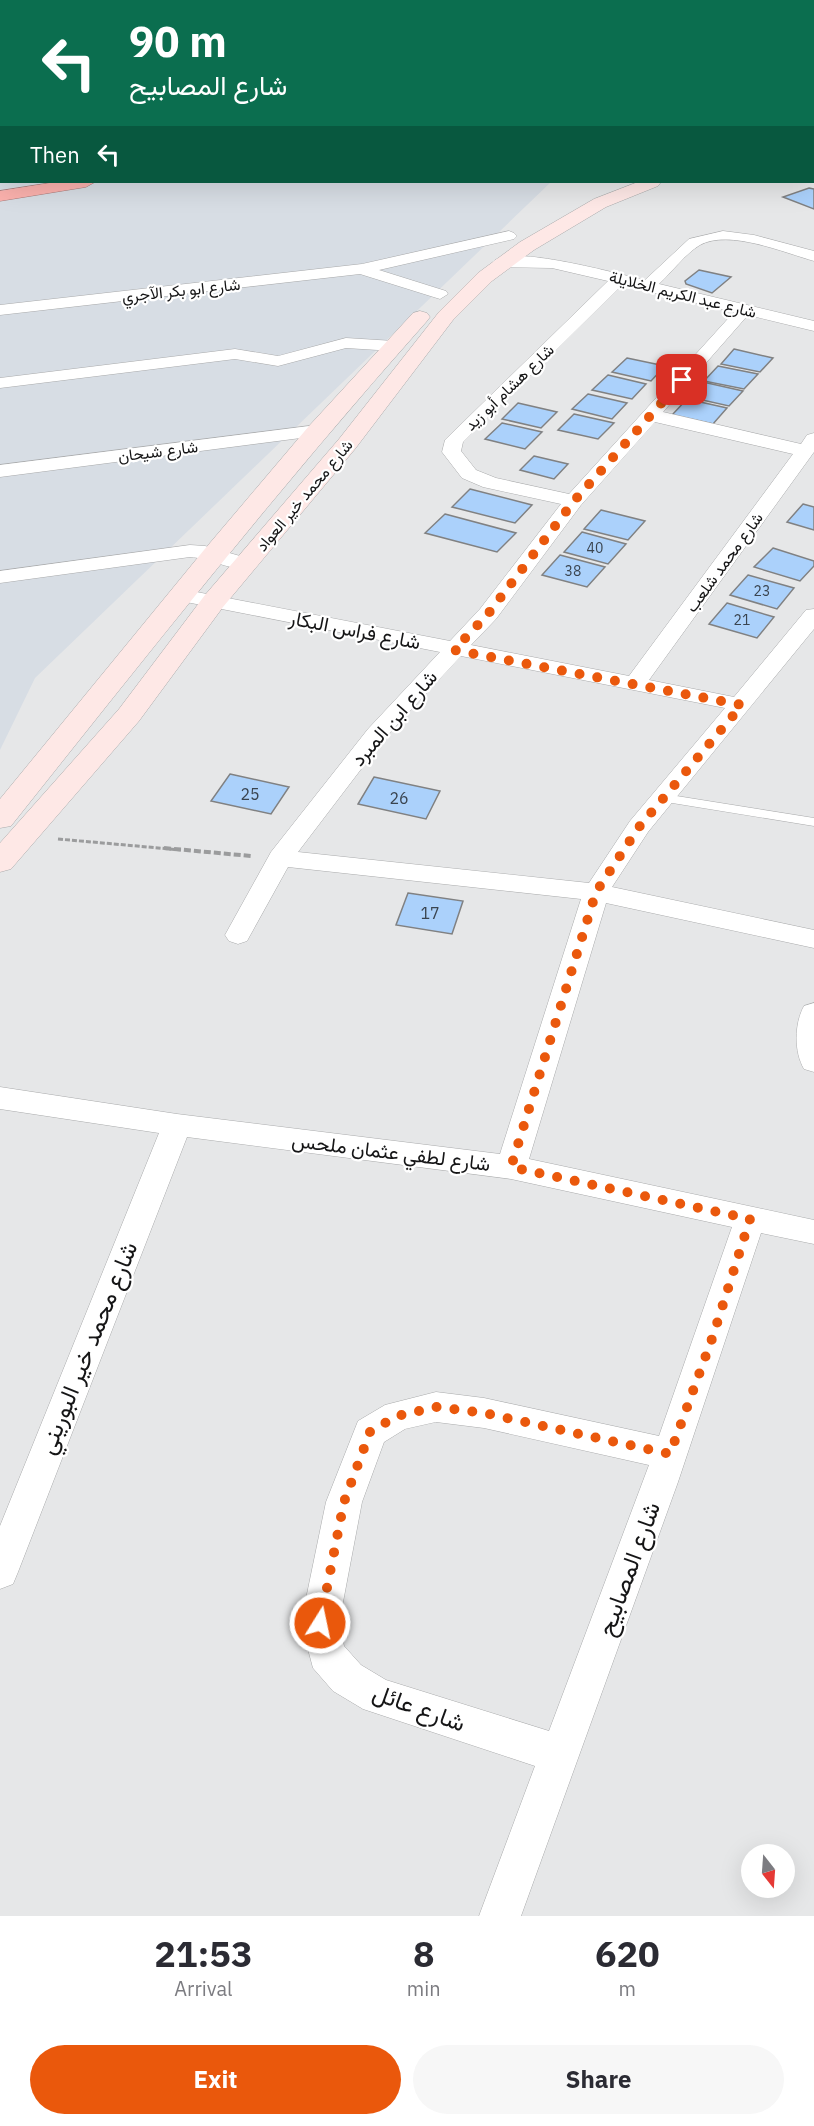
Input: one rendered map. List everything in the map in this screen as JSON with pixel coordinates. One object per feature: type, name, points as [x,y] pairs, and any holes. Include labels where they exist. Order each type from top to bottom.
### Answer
[{"type":"highway","points":[[0,196],[80,183]]},
{"type":"street","name":"شارع محمد خير العواد","points":[[0,819],[213,555],[317,431],[440,294],[464,271],[625,183]]},
{"type":"street","name":"شارع محمد خير العواد","points":[[2,856],[25,836],[129,715],[214,601],[354,435],[446,316],[501,262],[518,241],[650,183]]},
{"type":"street","points":[[648,286],[694,242],[702,238],[728,236],[814,256]]},
{"type":"street","name":"شارع عبد الكريم الخلايلة","points":[[518,241],[552,263]]},
{"type":"street","name":"شارع ابو بكر الآجري","points":[[0,310],[362,269],[518,241]]},
{"type":"street","name":"شارع عبد الكريم الخلايلة","points":[[501,262],[552,263],[814,326]]},
{"type":"street","name":"شارع ابو بكر الآجري","points":[[362,269],[440,294]]},
{"type":"street","name":"شارع هشام أبو زيد","points":[[574,501],[490,483],[470,474],[451,452],[454,440],[620,278]]},
{"type":"street","name":"شارع ابن المبرد","points":[[238,935],[280,858],[376,734],[488,614],[574,501],[745,309]]},
{"type":"street","points":[[0,383],[236,354],[278,361],[346,342],[394,346]]},
{"type":"street","points":[[650,416],[810,445]]},
{"type":"street","name":"شارع شيحان","points":[[0,471],[317,431]]},
{"type":"street","name":"شارع محمد شلعب","points":[[635,684],[810,445]]},
{"type":"street","points":[[0,577],[190,551],[247,564]]},
{"type":"street","name":"شارع فراس البكار","points":[[181,595],[742,705]]},
{"type":"street","points":[[511,1167],[596,892],[639,827],[814,615]]},
{"type":"street","points":[[280,858],[596,892],[814,939]]},
{"type":"street","points":[[814,1013],[810,1047],[814,1062]]},
{"type":"street","name":"شارع لطفي عثمان ملحس","points":[[0,1098],[177,1125],[511,1167],[814,1232]]},
{"type":"street","name":"شارع محمد خير البوريني","points":[[0,1572],[177,1125]]},
{"type":"street","name":"شارع المصابيح","points":[[500,1916],[713,1336],[750,1219]]},
{"type":"street","name":"شارع عائل","points":[[558,1754],[377,1696],[347,1678],[327,1654],[320,1623],[344,1502],[370,1432],[397,1416],[436,1407],[484,1413],[670,1454]]},
{"type":"lane","points":[[664,798],[814,822]]},
{"type":"path","points":[[25,836],[280,858]]},
{"type":"shaded area","points":[[0,183],[550,183],[35,678],[0,750]]},
{"type":"building","points":[[809,188],[814,189],[814,209],[783,197]]},
{"type":"building","points":[[699,270],[731,277],[712,293],[686,284],[685,281]]},
{"type":"building","points":[[734,349],[773,358],[760,372],[721,364]]},
{"type":"building","points":[[627,358],[665,366],[651,381],[612,372]]},
{"type":"building","points":[[718,366],[758,374],[744,389],[704,381]]},
{"type":"building","points":[[608,375],[646,384],[632,399],[592,390]]},
{"type":"building","points":[[703,382],[743,391],[729,406],[689,397]]},
{"type":"building","points":[[588,394],[627,403],[612,419],[572,409]]},
{"type":"building","points":[[687,399],[727,408],[713,424],[672,415]]},
{"type":"building","points":[[518,403],[557,412],[541,428],[502,419]]},
{"type":"building","points":[[574,414],[614,423],[598,439],[558,430]]},
{"type":"building","points":[[502,423],[542,432],[525,449],[485,439]]},
{"type":"building","points":[[534,456],[568,464],[554,479],[520,470]]},
{"type":"building","points":[[470,489],[532,505],[515,523],[452,507]]},
{"type":"building","points":[[803,504],[814,507],[814,530],[787,522]]},
{"type":"building","points":[[601,510],[645,521],[628,540],[584,529]]},
{"type":"building","points":[[445,514],[516,533],[497,552],[425,533]]},
{"type":"building","points":[[582,532],[626,544],[608,564],[564,552]]},
{"type":"building","points":[[773,548],[814,561],[814,566],[800,581],[754,567]]},
{"type":"building","points":[[560,555],[605,567],[587,587],[542,575]]},
{"type":"building","points":[[748,575],[794,588],[777,609],[730,595]]},
{"type":"building","points":[[727,603],[774,617],[757,638],[709,624]]},
{"type":"building","points":[[230,774],[289,787],[271,814],[211,801]]},
{"type":"building","points":[[374,777],[440,791],[426,819],[358,804]]},
{"type":"building","points":[[408,893],[463,901],[452,934],[396,925]]},
{"type":"route","points":[[320,1623],[344,1502],[370,1432],[397,1416],[436,1407],[484,1413],[670,1454],[713,1336],[750,1219],[511,1167],[596,892],[639,827],[742,705],[454,650],[488,614],[574,501],[682,380]]}]
